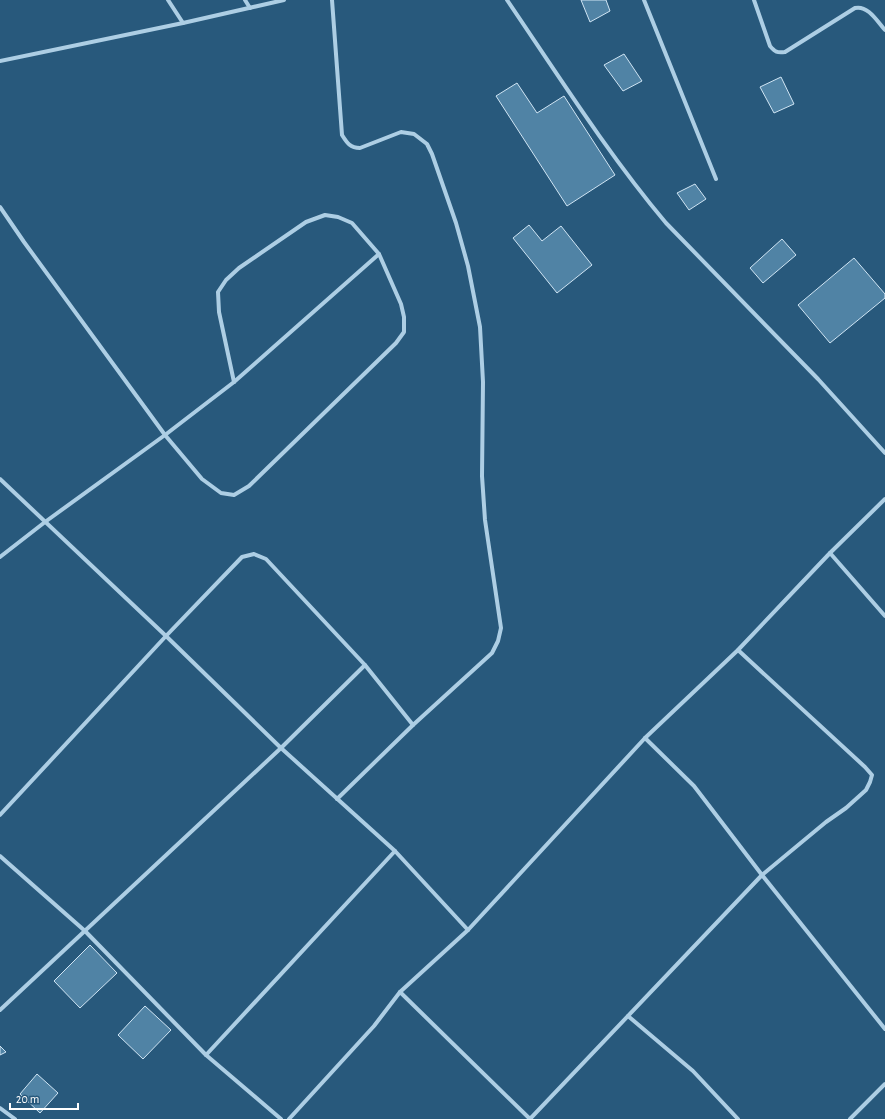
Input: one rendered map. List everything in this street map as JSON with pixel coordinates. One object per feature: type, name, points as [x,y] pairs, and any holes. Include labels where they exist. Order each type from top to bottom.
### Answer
[{"type":"street","points":[[168,0],[183,23]]},
{"type":"street","points":[[245,0],[250,8]]},
{"type":"street","points":[[0,61],[183,23],[284,0]]},
{"type":"street","points":[[332,0],[342,135],[347,143],[353,148],[360,148],[401,132],[414,134],[427,144],[432,154],[456,223],[468,266],[480,327],[483,382],[482,483],[485,520],[501,628],[498,641],[492,653],[413,725],[337,799]]},
{"type":"street","points":[[507,0],[617,159],[666,224],[818,379],[885,453]]},
{"type":"street","points":[[644,0],[716,179]]},
{"type":"street","points":[[754,0],[770,46],[774,51],[779,53],[785,52],[855,8],[861,7],[866,10],[885,30]]},
{"type":"street","points":[[0,207],[165,435],[202,479],[221,493],[234,495],[249,486],[396,343],[404,332],[404,317],[401,304],[379,254],[352,223],[338,217],[325,215],[306,222],[239,268],[226,280],[218,292],[219,312],[234,382]]},
{"type":"street","points":[[0,558],[45,522],[165,435],[234,382],[379,254]]},
{"type":"street","points":[[0,479],[166,636],[280,748],[395,851],[468,930]]},
{"type":"street","points":[[289,1119],[374,1026],[400,992],[468,930],[645,738],[738,650],[830,553],[885,499]]},
{"type":"street","points":[[830,553],[885,616]]},
{"type":"street","points":[[0,815],[166,636],[242,558],[254,554],[266,559],[277,570],[365,665],[413,725]]},
{"type":"street","points":[[400,992],[530,1119],[762,875],[826,822],[846,808],[866,790],[872,775],[738,650]]},
{"type":"street","points":[[0,1010],[280,748],[365,665]]},
{"type":"street","points":[[645,738],[694,786],[762,875],[885,1029]]},
{"type":"street","points":[[206,1055],[395,851]]},
{"type":"street","points":[[0,856],[85,931],[206,1055],[281,1119]]},
{"type":"street","points":[[628,1016],[693,1071],[738,1119]]},
{"type":"street","points":[[850,1119],[885,1084]]},
{"type":"street","points":[[0,1108],[15,1119]]},
{"type":"building","points":[[581,0],[606,0],[610,11],[590,22]]},
{"type":"building","points":[[624,54],[642,81],[623,91],[604,65]]},
{"type":"building","points":[[781,77],[794,104],[774,113],[760,87]]},
{"type":"building","points":[[517,83],[537,113],[564,96],[615,175],[567,206],[496,96]]},
{"type":"building","points":[[695,184],[706,199],[689,210],[677,193]]},
{"type":"building","points":[[529,225],[542,241],[561,226],[592,265],[557,293],[513,238]]},
{"type":"building","points":[[782,239],[796,255],[763,283],[750,268]]},
{"type":"building","points":[[854,258],[885,294],[885,298],[830,343],[798,305]]},
{"type":"building","points":[[90,945],[117,973],[80,1008],[54,981]]},
{"type":"building","points":[[145,1006],[171,1030],[143,1059],[118,1035]]},
{"type":"building","points":[[0,1046],[6,1052],[0,1055]]},
{"type":"building","points":[[37,1074],[58,1093],[40,1113],[20,1094]]}]
